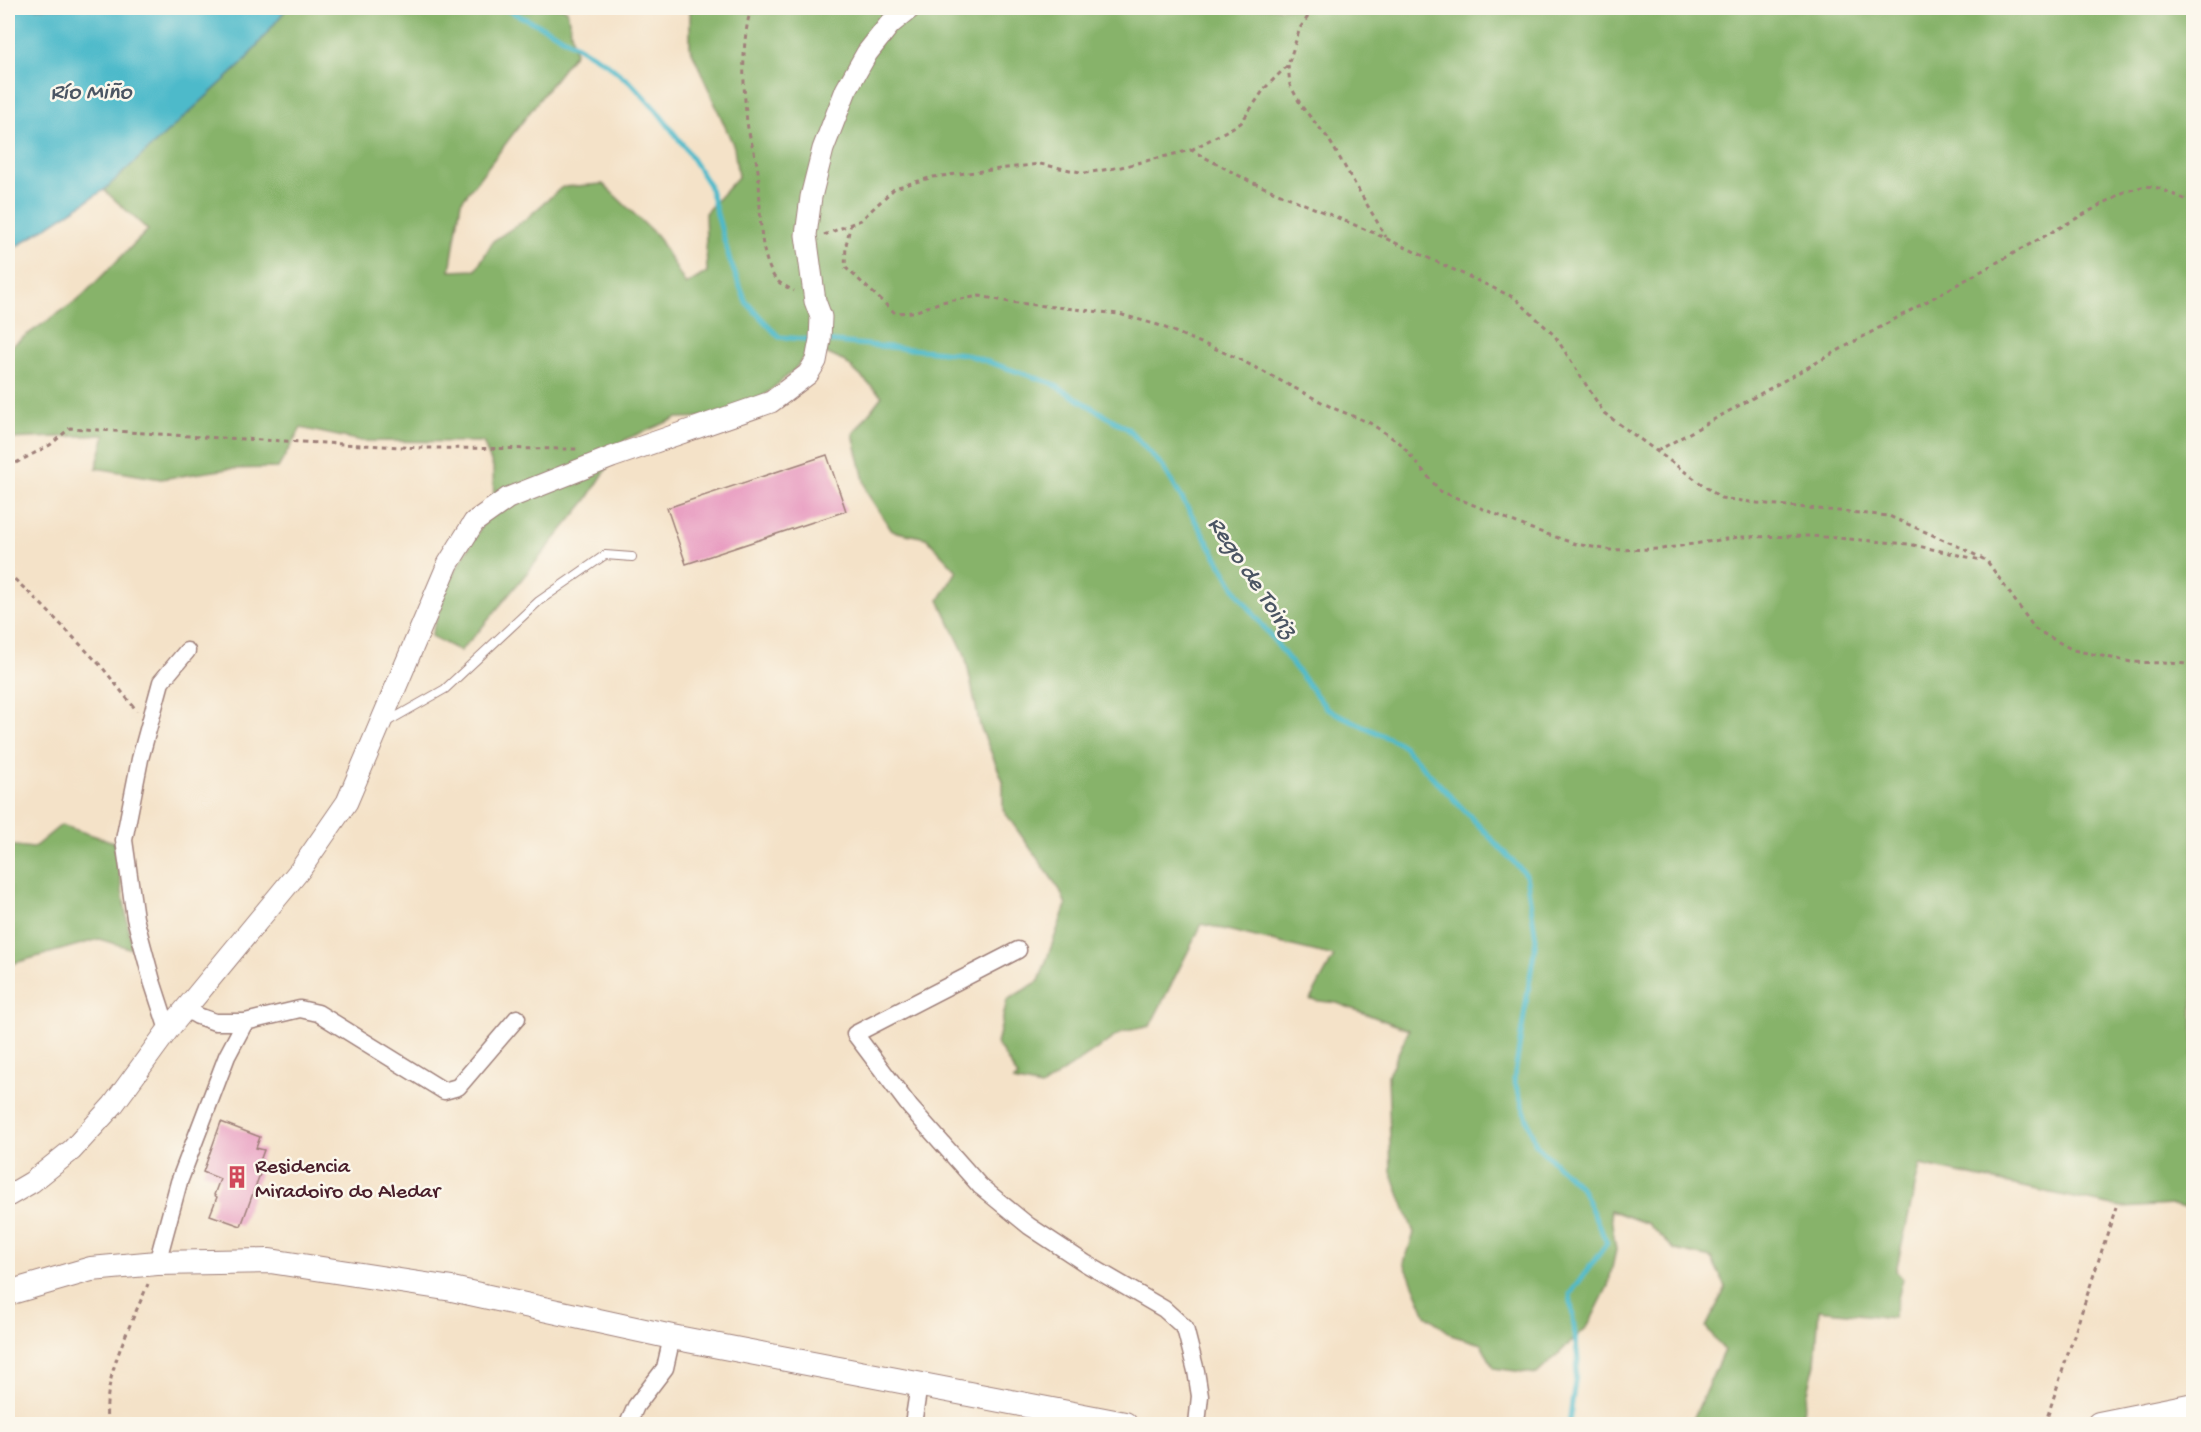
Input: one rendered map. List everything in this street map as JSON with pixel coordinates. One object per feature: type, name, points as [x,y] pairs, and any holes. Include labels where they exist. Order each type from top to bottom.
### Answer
[{"type":"main road","points":[[8,1293],[91,1269],[157,1263],[270,1261],[452,1289],[672,1337],[1125,1425]]},
{"type":"main road","points":[[2099,1425],[2193,1405]]},
{"type":"street","points":[[8,1196],[32,1182],[72,1150],[113,1105],[168,1030],[300,870],[347,802],[448,564],[474,522],[508,498],[612,457],[771,402],[803,379],[813,367],[820,340],[818,309],[806,234],[811,197],[823,148],[846,90],[867,53],[890,24],[910,8]]},
{"type":"street","points":[[168,1030],[135,918],[124,840],[140,759],[161,682],[187,651]]},
{"type":"street","points":[[1018,950],[855,1034],[910,1107],[980,1186],[1029,1226],[1085,1263],[1164,1309],[1185,1328],[1197,1371],[1200,1396],[1197,1425]]},
{"type":"street","points":[[186,1009],[215,1022],[244,1022],[300,1009],[318,1013],[444,1091],[458,1087],[517,1018]]},
{"type":"street","points":[[157,1263],[178,1182],[227,1056],[244,1022]]},
{"type":"street","points":[[628,1425],[636,1406],[664,1368],[672,1337]]},
{"type":"street","points":[[913,1425],[919,1385]]},
{"type":"lane","points":[[380,726],[445,689],[539,601],[605,555],[632,556]]},
{"type":"path","points":[[751,8],[744,49],[747,123],[758,171],[765,253],[773,276],[818,309]]},
{"type":"path","points":[[1314,8],[1299,28],[1288,65],[1290,86],[1302,107],[1328,138],[1386,239]]},
{"type":"path","points":[[806,234],[824,235],[861,220],[895,188],[933,177],[1040,164],[1084,173],[1121,167],[1191,150],[1241,123],[1265,88],[1288,65]]},
{"type":"path","points":[[1191,150],[1249,181],[1386,239],[1515,298],[1555,336],[1604,413],[1721,498],[1889,516],[1987,561],[2035,629],[2073,650],[2131,662],[2193,664]]},
{"type":"path","points":[[1656,451],[2124,192],[2145,186],[2158,188],[2193,203]]},
{"type":"path","points":[[851,223],[846,245],[845,267],[896,313],[914,312],[941,302],[980,296],[1009,302],[1119,314],[1158,325],[1235,357],[1333,408],[1370,423],[1400,443],[1440,491],[1529,528],[1576,544],[1610,550],[1661,549],[1739,537],[1812,536],[1909,544],[1987,561]]},
{"type":"path","points":[[8,467],[50,445],[70,428],[422,448],[586,449]]},
{"type":"path","points":[[8,573],[102,667],[148,727]]},
{"type":"path","points":[[2045,1425],[2116,1207]]},
{"type":"path","points":[[107,1425],[105,1405],[114,1366],[157,1263]]},
{"type":"green space","points":[[287,8],[563,8],[567,10],[575,53],[461,202],[450,271],[476,270],[493,241],[526,219],[562,187],[603,184],[657,236],[686,285],[707,272],[705,213],[738,177],[734,147],[690,47],[690,8],[2193,8],[2193,1210],[2173,1205],[2122,1208],[1920,1165],[1896,1271],[1903,1279],[1893,1318],[1819,1310],[1815,1364],[1800,1424],[1691,1424],[1724,1350],[1706,1327],[1726,1287],[1711,1258],[1675,1250],[1648,1224],[1610,1210],[1616,1250],[1608,1286],[1588,1326],[1537,1374],[1494,1368],[1481,1344],[1454,1336],[1426,1315],[1404,1263],[1414,1233],[1391,1172],[1388,1075],[1409,1030],[1337,1003],[1310,1000],[1334,956],[1202,924],[1150,1026],[1122,1032],[1041,1087],[1013,1081],[1018,1077],[997,1044],[1007,1000],[1039,981],[1066,905],[1060,890],[1003,810],[1003,781],[980,726],[965,655],[939,600],[957,571],[926,538],[892,531],[867,493],[853,434],[882,396],[845,362],[813,347],[793,371],[754,404],[716,417],[677,418],[626,439],[586,501],[460,651],[431,636],[449,581],[494,505],[493,467],[483,442],[361,441],[301,428],[278,468],[228,469],[161,479],[96,468],[105,435],[8,439],[8,348],[79,299],[148,230],[104,190],[242,64]]},
{"type":"green space","points":[[61,825],[114,842],[132,949],[99,939],[8,965],[8,845],[33,848]]},
{"type":"water","name":"Río Miño","points":[[8,8],[287,8],[242,64],[104,190],[8,252]]},
{"type":"building","points":[[827,455],[846,511],[686,564],[667,508]]},
{"type":"building","name":"Residencia Miradoiro do Aledar","points":[[221,1122],[260,1137],[256,1148],[264,1150],[256,1172],[260,1174],[241,1226],[210,1215],[217,1197],[214,1195],[220,1179],[203,1172]]},
{"type":"waterway","name":"Rego de Toiriz","points":[[503,8],[551,31],[606,63],[633,85],[684,146],[709,185],[730,261],[746,302],[779,337],[816,340]]},
{"type":"waterway","name":"Rego de Toiriz","points":[[825,341],[965,354],[1051,383],[1128,429],[1164,468],[1239,595],[1327,709],[1401,744],[1526,875],[1536,939],[1514,1080],[1536,1145],[1582,1189],[1607,1243],[1570,1294],[1578,1360],[1569,1424]]},
{"type":"place","name":"Residencia Miradoiro do Aledar","points":[[237,1177]]}]
